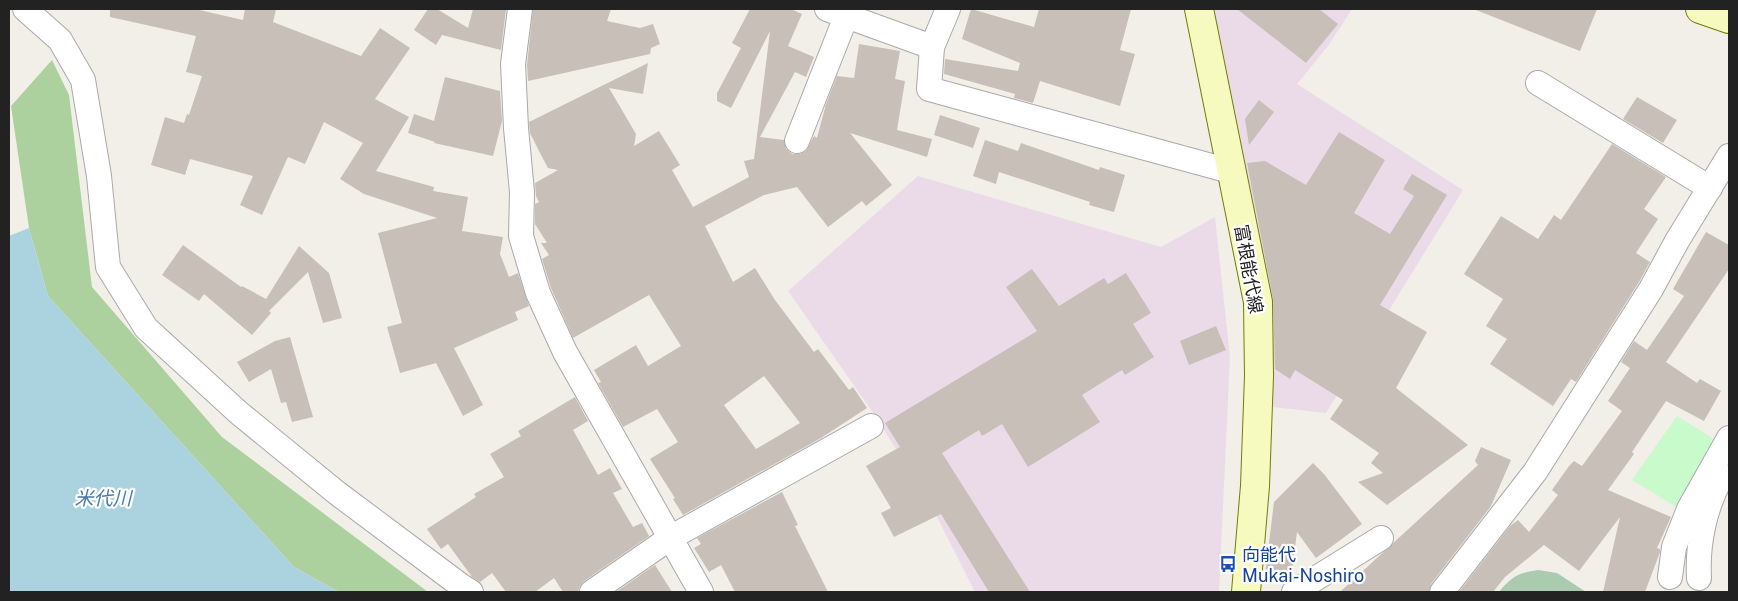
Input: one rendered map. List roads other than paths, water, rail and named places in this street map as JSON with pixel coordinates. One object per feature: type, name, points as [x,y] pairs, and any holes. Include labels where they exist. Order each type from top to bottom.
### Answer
[{"type":"main road","name":"富根能代線","points":[[1198,9],[1258,302],[1259,376],[1254,486],[1246,592]]},
{"type":"main road","points":[[1700,9],[1729,19]]},
{"type":"street","points":[[25,9],[60,40],[83,80],[99,176],[108,267],[146,328],[239,413],[307,469],[471,592]]},
{"type":"street","points":[[520,9],[513,64],[522,192],[520,236],[538,293],[566,352],[701,592]]},
{"type":"street","points":[[948,9],[932,47],[929,88],[1230,171]]},
{"type":"street","points":[[797,141],[841,11],[932,47]]},
{"type":"street","points":[[1538,83],[1710,188]]},
{"type":"street","points":[[1442,592],[1535,472],[1651,289],[1677,241],[1729,156]]},
{"type":"street","points":[[592,592],[670,538],[871,426]]},
{"type":"street","points":[[1672,584],[1674,547],[1689,509],[1729,438]]},
{"type":"street","points":[[1696,585],[1701,538],[1715,489],[1729,464]]},
{"type":"street","points":[[1294,592],[1381,538]]},
{"type":"street","points":[[1672,584],[1675,569],[1684,566],[1694,570],[1696,585]]},
{"type":"water","name":"米代川","points":[[29,228],[48,296],[294,567],[339,592],[9,592],[9,236]]},
{"type":"place","name":"向能代 Mukai-Noshiro","points":[[1228,564]]}]
